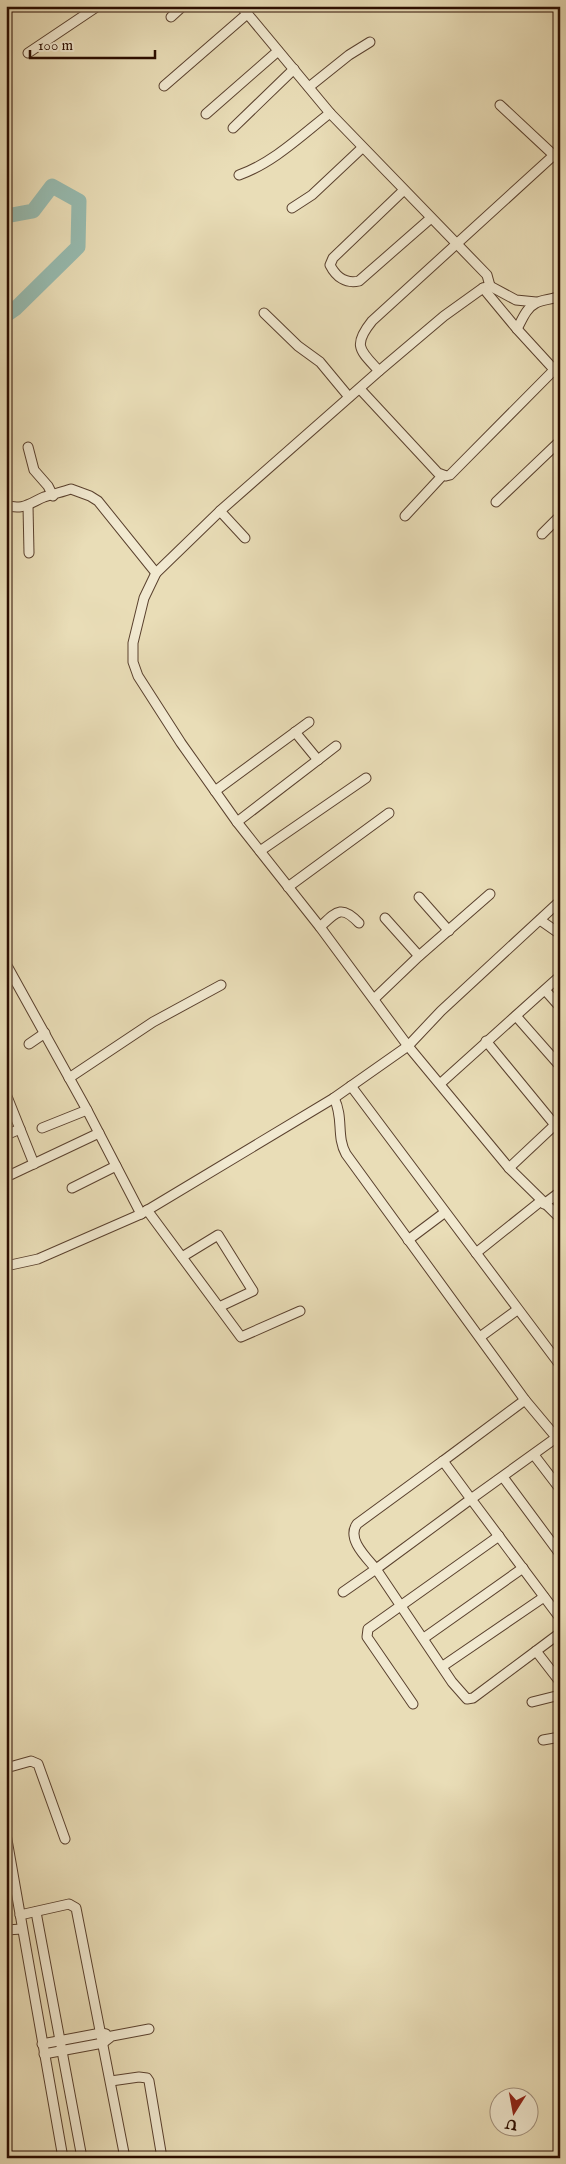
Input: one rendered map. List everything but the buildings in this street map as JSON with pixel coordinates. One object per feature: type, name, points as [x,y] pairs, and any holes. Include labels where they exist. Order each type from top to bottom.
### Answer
[{"type":"street","points":[[28,53],[98,6]]},
{"type":"street","points":[[171,17],[183,6]]},
{"type":"street","points":[[241,6],[330,113],[362,148],[457,242],[487,275],[487,287],[517,330],[557,373],[450,474],[442,476],[405,516]]},
{"type":"street","points":[[164,86],[247,14]]},
{"type":"street","points":[[309,87],[370,42]]},
{"type":"street","points":[[206,114],[278,51]]},
{"type":"street","points":[[233,128],[294,69]]},
{"type":"street","points":[[378,371],[361,351],[359,340],[362,332],[457,242],[557,158],[500,105]]},
{"type":"street","points":[[239,175],[267,162],[330,113]]},
{"type":"street","points":[[292,208],[317,191],[362,148]]},
{"type":"street","points":[[404,190],[333,258],[330,265],[337,275],[348,282],[359,281],[431,218]]},
{"type":"street","points":[[487,287],[516,300],[536,302],[553,300],[560,296]]},
{"type":"street","points":[[487,287],[378,371],[360,389],[220,511],[156,573],[148,586],[138,615],[132,652],[135,669],[181,743],[237,822],[320,927],[408,1046],[441,1083],[509,1168],[542,1203],[560,1218]]},
{"type":"street","points":[[517,330],[526,312],[536,302]]},
{"type":"street","points":[[264,313],[298,346],[320,362],[349,397]]},
{"type":"street","points":[[360,389],[399,433],[442,476]]},
{"type":"street","points":[[496,502],[560,442]]},
{"type":"street","points":[[28,446],[34,470],[48,486],[53,496]]},
{"type":"street","points":[[6,506],[20,508],[28,506],[45,496],[53,496],[71,489],[90,496],[98,501],[156,573]]},
{"type":"street","points":[[28,506],[29,553]]},
{"type":"street","points":[[220,511],[245,538]]},
{"type":"street","points":[[542,534],[560,516]]},
{"type":"street","points":[[215,791],[309,722]]},
{"type":"street","points":[[295,732],[318,760]]},
{"type":"street","points":[[237,822],[336,746]]},
{"type":"street","points":[[260,851],[366,778]]},
{"type":"street","points":[[288,887],[389,812]]},
{"type":"street","points":[[374,999],[419,956],[490,894]]},
{"type":"street","points":[[418,897],[449,931]]},
{"type":"street","points":[[6,1266],[38,1259],[144,1212],[334,1098],[408,1046],[441,1011],[560,901]]},
{"type":"street","points":[[320,927],[336,912],[342,911],[351,914],[359,924]]},
{"type":"street","points":[[385,918],[419,956]]},
{"type":"street","points":[[540,920],[560,934]]},
{"type":"street","points":[[6,964],[116,1166],[144,1212],[182,1257],[242,1337],[300,1311]]},
{"type":"street","points":[[441,1083],[560,976]]},
{"type":"street","points":[[69,1078],[153,1022],[221,985]]},
{"type":"street","points":[[545,990],[560,1007]]},
{"type":"street","points":[[516,1016],[560,1066]]},
{"type":"street","points":[[29,1044],[45,1033]]},
{"type":"street","points":[[486,1042],[558,1123],[509,1168]]},
{"type":"street","points":[[351,1086],[444,1213],[560,1365]]},
{"type":"street","points":[[6,1094],[34,1164]]},
{"type":"street","points":[[334,1098],[340,1111],[341,1140],[346,1154],[525,1400],[558,1436],[343,1592]]},
{"type":"street","points":[[42,1128],[87,1110]]},
{"type":"street","points":[[6,1135],[20,1129]]},
{"type":"street","points":[[6,1177],[99,1133]]},
{"type":"street","points":[[72,1188],[116,1166]]},
{"type":"street","points":[[476,1253],[542,1203],[560,1192]]},
{"type":"street","points":[[408,1240],[444,1213]]},
{"type":"street","points":[[182,1257],[218,1235],[253,1291],[219,1307]]},
{"type":"street","points":[[480,1338],[517,1310]]},
{"type":"street","points":[[525,1400],[354,1528],[353,1534],[356,1543],[464,1697],[470,1699],[560,1634]]},
{"type":"street","points":[[534,1455],[560,1489]]},
{"type":"street","points":[[443,1461],[560,1618]]},
{"type":"street","points":[[503,1477],[560,1554]]},
{"type":"street","points":[[413,1704],[367,1637],[368,1629],[499,1536]]},
{"type":"street","points":[[424,1638],[523,1568]]},
{"type":"street","points":[[443,1666],[544,1597]]},
{"type":"street","points":[[536,1651],[560,1682]]},
{"type":"street","points":[[532,1702],[560,1695]]},
{"type":"street","points":[[543,1740],[560,1737]]},
{"type":"street","points":[[6,1768],[31,1761],[38,1764],[65,1839]]},
{"type":"street","points":[[6,1834],[63,2158]]},
{"type":"street","points":[[20,1915],[70,1904],[75,1906],[125,2158]]},
{"type":"street","points":[[36,1912],[82,2158]]},
{"type":"street","points":[[6,1930],[22,1929]]},
{"type":"street","points":[[42,2044],[101,2033],[112,2036],[149,2029]]},
{"type":"street","points":[[44,2054],[103,2043],[112,2036]]},
{"type":"street","points":[[111,2080],[139,2077],[147,2078],[149,2081],[162,2158]]},
{"type":"waterway","points":[[6,216],[33,211],[52,186],[79,201],[78,247],[16,308],[6,315]]}]
